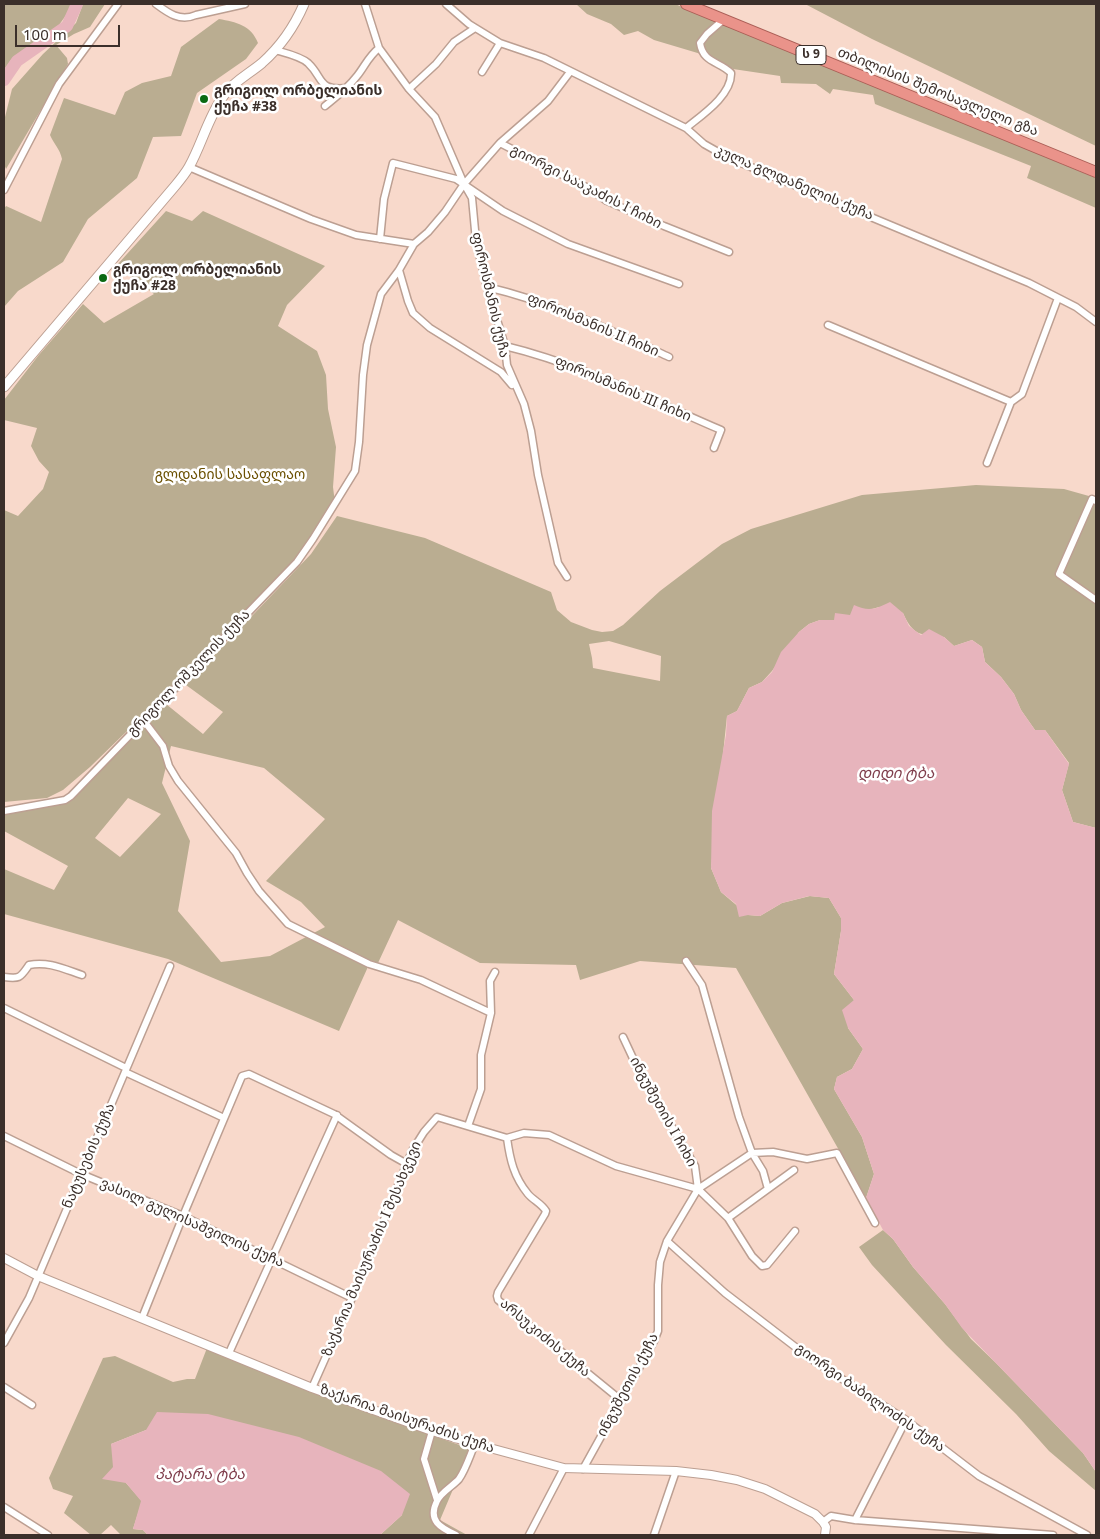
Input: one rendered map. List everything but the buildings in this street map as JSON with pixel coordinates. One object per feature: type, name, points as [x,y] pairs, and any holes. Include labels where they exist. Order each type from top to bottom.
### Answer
[{"type":"highway","name":"თბილისის შემოსავლელი გზა","points":[[686,4],[1096,172]]},
{"type":"main road","points":[[4,387],[154,213],[189,167],[213,113],[225,94],[239,79],[275,50],[290,30],[304,4]]},
{"type":"street","points":[[4,190],[59,84],[118,4]]},
{"type":"street","points":[[156,4],[169,13],[182,18],[189,18],[245,4]]},
{"type":"street","name":"ფიროსმანის ქუჩა","points":[[365,4],[379,48],[409,89],[435,117],[472,198],[476,241],[487,287],[505,346],[506,365],[524,404],[558,563],[567,577]]},
{"type":"street","name":"კულა გლდანელის ქუჩა","points":[[446,4],[475,28],[500,43],[544,58],[686,128],[704,144],[727,157],[1029,283],[1076,307],[1096,322]]},
{"type":"street","points":[[686,128],[714,106],[731,80],[731,73],[727,69],[708,59],[701,52],[700,43],[723,20]]},
{"type":"street","points":[[409,89],[436,64],[454,42],[475,28]]},
{"type":"street","points":[[482,72],[500,43]]},
{"type":"street","points":[[325,106],[347,88],[358,75],[370,55],[379,48]]},
{"type":"street","points":[[275,50],[308,63],[320,82],[325,85],[337,89],[347,88]]},
{"type":"street","name":"გრიგოლ ოშკელის ქუჩა","points":[[4,812],[65,800],[71,796],[297,562],[344,492],[355,471],[367,344],[381,294],[399,270],[414,244],[434,225],[464,184],[500,143],[548,101],[570,72]]},
{"type":"street","name":"გიორგი სააკაძის I ჩიხი","points":[[500,143],[592,190],[607,200],[664,226],[729,252]]},
{"type":"street","points":[[380,239],[384,199],[393,163],[456,179],[503,211],[568,244],[679,284]]},
{"type":"street","points":[[189,167],[311,219],[356,235],[414,244]]},
{"type":"street","points":[[399,270],[413,312],[437,332],[502,372],[516,389]]},
{"type":"street","name":"ფიროსმანის II ჩიხი","points":[[487,287],[522,295],[597,323],[669,357]]},
{"type":"street","points":[[986,463],[1011,402],[1022,394],[1058,298]]},
{"type":"street","points":[[828,325],[1011,402]]},
{"type":"street","name":"ფიროსმანის III ჩიხი","points":[[505,346],[537,354],[575,367],[721,430],[714,448]]},
{"type":"street","points":[[1094,500],[1059,574],[1096,600]]},
{"type":"street","points":[[144,721],[163,746],[169,766],[178,781],[236,853],[259,891],[288,924],[369,964],[421,980],[491,1013]]},
{"type":"street","points":[[686,961],[702,985],[739,1117],[752,1153],[763,1171],[768,1189]]},
{"type":"street","points":[[4,977],[15,978],[21,976],[29,965],[38,963],[50,964],[82,975]]},
{"type":"street","name":"ნატუსების ქუჩა","points":[[4,1343],[29,1298],[170,966]]},
{"type":"street","points":[[495,972],[490,982],[491,1013],[481,1055],[481,1089],[468,1126],[507,1138],[524,1133],[549,1136],[616,1166],[698,1189],[728,1218],[752,1256],[762,1266],[767,1264],[795,1231]]},
{"type":"street","points":[[4,1008],[224,1118]]},
{"type":"street","name":"ინგუშეთის I ჩიხი","points":[[623,1037],[638,1069],[695,1166],[698,1189]]},
{"type":"street","points":[[142,1318],[242,1076],[249,1074],[337,1116],[391,1155],[407,1164]]},
{"type":"street","points":[[229,1353],[337,1116]]},
{"type":"street","name":"ზაქარია მაისურაძის I შესახვევი","points":[[312,1388],[352,1298],[412,1151],[424,1132],[437,1117],[468,1126]]},
{"type":"street","name":"ვასილ გულისაშვილის ქუჩა","points":[[4,1136],[81,1174],[183,1216],[352,1298]]},
{"type":"street","name":"არსუკიძის ქუჩა","points":[[507,1138],[510,1161],[517,1178],[529,1196],[546,1211],[498,1292],[498,1300],[622,1401]]},
{"type":"street","points":[[698,1189],[752,1153],[773,1152],[807,1159],[837,1152],[875,1223]]},
{"type":"street","points":[[728,1218],[794,1170]]},
{"type":"street","name":"ინგუშეთის ქუჩა","points":[[583,1469],[622,1401],[658,1332],[658,1277],[660,1262],[667,1241],[698,1189]]},
{"type":"street","name":"გიორგი ბაბილოძის ქუჩა","points":[[667,1241],[725,1293],[811,1359],[906,1420],[979,1476],[1087,1535]]},
{"type":"street","name":"ზაქარია მაისურაძის ქუჩა","points":[[4,1258],[38,1276],[312,1388],[432,1431],[564,1468],[676,1472],[711,1475],[737,1480],[799,1504],[815,1514],[823,1522]]},
{"type":"street","points":[[4,1387],[32,1405]]},
{"type":"street","points":[[855,1520],[906,1420]]},
{"type":"street","points":[[432,1431],[424,1459],[437,1500],[435,1519],[439,1527],[456,1535]]},
{"type":"street","points":[[437,1500],[461,1476],[475,1444]]},
{"type":"street","points":[[529,1535],[564,1468]]},
{"type":"street","points":[[654,1535],[676,1472]]},
{"type":"street","points":[[4,1507],[48,1535]]},
{"type":"street","points":[[825,1535],[826,1527],[823,1522],[831,1516],[855,1520],[1052,1535]]},
{"type":"green space","points":[[4,4],[74,4],[59,25],[11,60],[4,70]]},
{"type":"green space","points":[[83,4],[105,4],[90,27],[56,45],[67,58],[68,64],[6,169],[4,164],[4,121],[12,89],[43,54],[76,23]]},
{"type":"green space","points":[[576,4],[675,4],[1096,178],[1096,208],[1027,178],[1031,166],[875,104],[873,95],[833,89],[830,94],[816,84],[781,83],[780,76],[733,69],[711,57],[654,40],[638,31],[624,35],[611,24],[587,14]]},
{"type":"green space","points":[[805,4],[1096,4],[1096,146],[872,39]]},
{"type":"green space","points":[[219,19],[237,23],[247,28],[258,43],[246,59],[197,93],[181,136],[153,137],[137,178],[88,219],[63,262],[18,291],[4,307],[4,209],[6,206],[41,222],[62,159],[50,135],[64,98],[115,115],[125,92],[142,83],[171,76],[181,47]]},
{"type":"green space","name":"გლდანის სასაფლაო","points":[[166,211],[192,221],[203,211],[325,266],[287,305],[278,326],[317,351],[326,375],[328,409],[336,447],[333,487],[335,503],[299,554],[268,588],[157,702],[90,767],[63,790],[47,798],[4,802],[4,510],[18,516],[43,489],[49,472],[39,461],[31,446],[37,428],[4,420],[4,400],[38,356],[83,304],[104,323],[154,294],[117,265]]},
{"type":"green space","points":[[976,485],[1064,489],[1096,498],[1096,828],[1073,822],[1062,790],[1069,763],[1045,730],[1035,730],[1021,710],[1014,694],[1001,677],[985,662],[982,647],[972,640],[954,646],[944,637],[919,633],[910,626],[903,613],[879,607],[834,620],[820,620],[809,624],[799,632],[762,682],[749,688],[737,711],[727,716],[711,868],[721,892],[748,915],[760,916],[782,903],[810,896],[829,898],[841,918],[841,931],[834,974],[854,1000],[848,1028],[863,1049],[852,1069],[837,1077],[834,1089],[862,1137],[874,1174],[866,1198],[736,968],[640,961],[580,980],[576,965],[480,963],[398,920],[378,963],[367,959],[367,969],[339,1031],[168,959],[4,914],[4,869],[54,890],[68,866],[4,831],[4,814],[65,803],[166,704],[203,734],[223,712],[186,685],[311,554],[337,516],[425,538],[551,592],[557,610],[571,622],[602,632],[613,631],[623,625],[660,591],[722,544],[751,529],[862,495]],"holes":[[[609,641],[661,656],[660,681],[593,668],[589,644]],[[171,746],[264,768],[325,819],[266,881],[301,902],[325,927],[270,956],[221,962],[178,911],[190,841],[162,783]],[[128,798],[161,814],[120,857],[95,838]]]},
{"type":"green space","points":[[883,1230],[893,1239],[971,1339],[1083,1453],[1096,1472],[1096,1491],[1049,1451],[1016,1414],[946,1345],[872,1265],[859,1247]]},
{"type":"green space","points":[[207,1348],[385,1419],[471,1449],[440,1520],[467,1535],[380,1535],[402,1515],[146,1430],[111,1444],[126,1483],[142,1501],[133,1529],[143,1530],[148,1535],[121,1535],[111,1525],[100,1535],[91,1535],[64,1513],[73,1496],[53,1489],[49,1478],[103,1358],[115,1356],[173,1382],[195,1379]]},
{"type":"water","name":"დიდი ტბა","points":[[890,602],[903,613],[909,626],[921,635],[929,629],[944,637],[954,646],[972,640],[982,647],[985,662],[1001,677],[1014,694],[1021,710],[1035,730],[1045,730],[1069,764],[1062,790],[1073,822],[1096,828],[1096,1472],[1083,1453],[962,1328],[893,1239],[883,1230],[866,1198],[874,1174],[862,1137],[834,1089],[837,1077],[852,1069],[863,1049],[848,1028],[842,1010],[854,1000],[834,974],[841,931],[841,918],[829,898],[809,896],[782,903],[760,916],[748,915],[739,917],[736,904],[721,892],[711,868],[712,811],[726,735],[727,716],[737,711],[749,688],[762,682],[772,672],[781,652],[809,624],[820,620],[834,620],[835,613],[850,615],[854,605],[872,609]]},
{"type":"water","name":"პატარა ტბა","points":[[157,1412],[208,1414],[299,1437],[381,1471],[410,1494],[402,1515],[380,1535],[148,1535],[143,1530],[133,1529],[141,1501],[126,1483],[102,1479],[113,1467],[111,1444],[146,1430]]},
{"type":"waterway","points":[[4,80],[17,61],[67,26],[77,4]]},
{"type":"place","name":"გრიგოლ ორბელიანის ქუჩა #38","points":[[204,99]]},
{"type":"place","name":"გრიგოლ ორბელიანის ქუჩა #28","points":[[103,278]]}]
